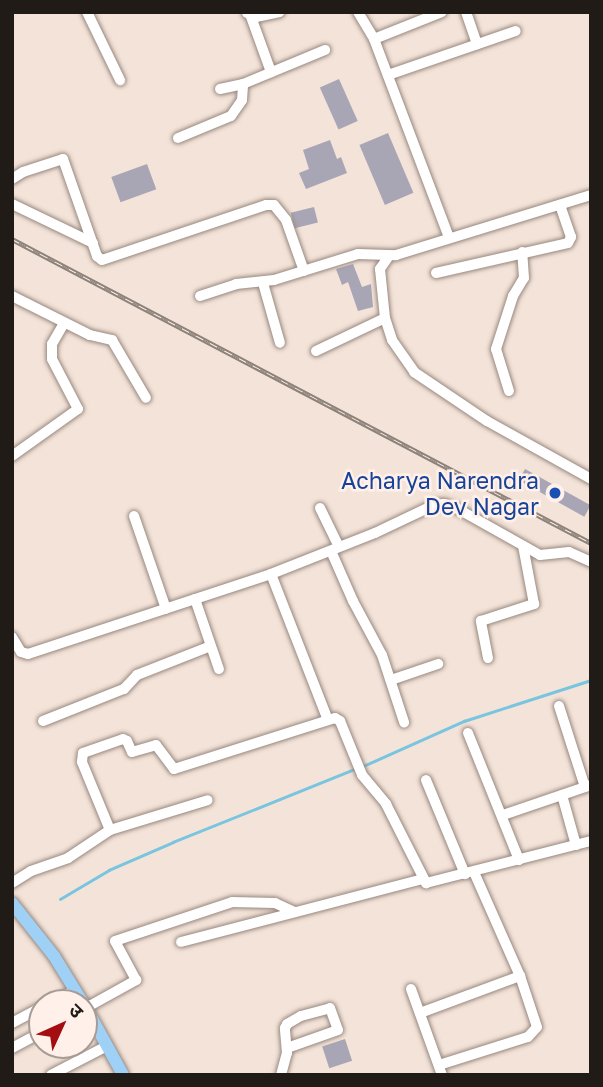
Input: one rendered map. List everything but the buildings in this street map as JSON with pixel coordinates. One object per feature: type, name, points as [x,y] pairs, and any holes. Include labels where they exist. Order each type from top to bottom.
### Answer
[{"type":"main road","points":[[12,903],[54,956],[74,989]]},
{"type":"main road","points":[[98,1030],[123,1075]]},
{"type":"street","points":[[88,12],[120,80]]},
{"type":"street","points":[[247,13],[267,17],[279,12]]},
{"type":"street","points":[[358,12],[374,39],[449,237]]},
{"type":"street","points":[[374,39],[442,12]]},
{"type":"street","points":[[466,12],[477,44]]},
{"type":"street","points":[[247,13],[271,72]]},
{"type":"street","points":[[388,75],[516,30]]},
{"type":"street","points":[[220,89],[243,84],[325,50]]},
{"type":"street","points":[[178,138],[231,116],[242,100],[243,84]]},
{"type":"street","points":[[12,178],[63,159],[93,243],[102,260],[274,205],[286,220],[304,271]]},
{"type":"street","points":[[200,296],[236,284],[262,283],[365,252],[389,256],[591,195]]},
{"type":"street","points":[[12,204],[93,243]]},
{"type":"street","points":[[436,273],[571,241],[560,205]]},
{"type":"street","points":[[509,391],[496,349],[513,296],[524,278],[522,252]]},
{"type":"street","points":[[389,256],[380,269],[385,318],[401,355],[423,380],[487,421],[591,479]]},
{"type":"street","points":[[262,283],[281,343]]},
{"type":"street","points":[[12,297],[64,323],[112,340],[146,398]]},
{"type":"street","points":[[316,351],[385,318]]},
{"type":"street","points":[[14,451],[78,409],[52,359],[52,344],[64,323]]},
{"type":"street","points":[[12,637],[21,652],[28,654],[271,574],[434,505],[444,504],[540,555],[569,552],[591,562]]},
{"type":"street","points":[[320,508],[391,680],[404,722]]},
{"type":"street","points":[[134,516],[166,609]]},
{"type":"street","points":[[488,658],[481,621],[534,604],[523,546]]},
{"type":"street","points":[[271,574],[327,718]]},
{"type":"street","points":[[195,599],[219,669]]},
{"type":"street","points":[[43,721],[124,689],[136,675],[211,646]]},
{"type":"street","points":[[391,680],[438,664]]},
{"type":"street","points":[[503,815],[588,786],[559,706]]},
{"type":"street","points":[[110,830],[82,762],[83,753],[123,740],[127,741],[132,752],[156,745],[174,769],[327,718],[340,720],[362,775],[386,804],[422,879]]},
{"type":"street","points":[[468,733],[519,860]]},
{"type":"street","points":[[411,989],[441,1070],[536,1032],[537,1020],[520,976],[426,780]]},
{"type":"street","points":[[562,795],[576,845]]},
{"type":"street","points":[[12,883],[41,867],[68,859],[110,830],[208,800]]},
{"type":"street","points":[[181,942],[422,879],[431,883],[591,841]]},
{"type":"street","points":[[98,999],[136,980],[115,941],[232,902],[275,903],[294,912]]},
{"type":"street","points":[[420,1013],[520,976]]},
{"type":"street","points":[[281,1075],[287,1048],[285,1028],[290,1021],[330,1008],[338,1030],[287,1048]]},
{"type":"street","points":[[12,1023],[28,1014]]},
{"type":"street","points":[[12,1048],[28,1039]]},
{"type":"street","points":[[51,1075],[107,1046]]},
{"type":"waterway","points":[[361,767],[464,721],[591,680]]},
{"type":"waterway","points":[[60,899],[109,870],[355,769]]},
{"type":"railway","points":[[12,239],[591,543]]},
{"type":"place","name":"Acharya Narendra Dev Nagar","points":[[555,493]]}]
